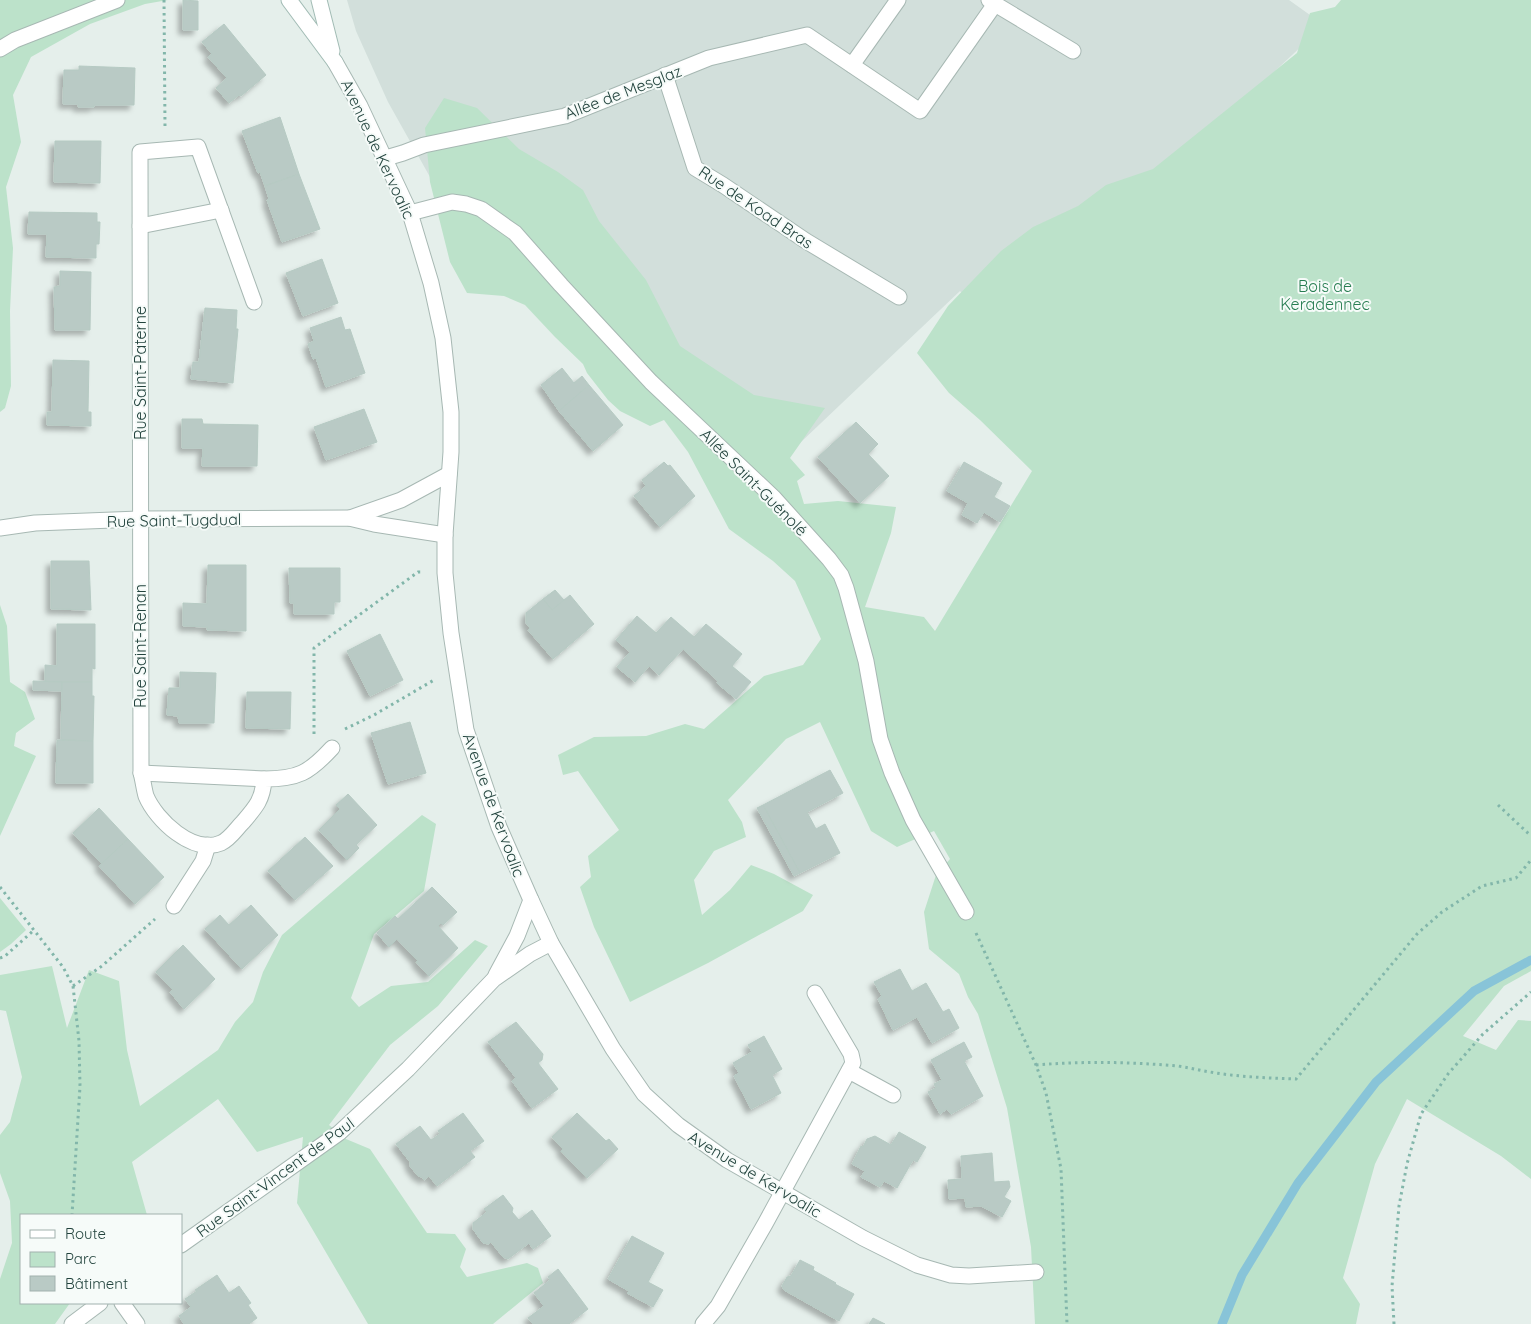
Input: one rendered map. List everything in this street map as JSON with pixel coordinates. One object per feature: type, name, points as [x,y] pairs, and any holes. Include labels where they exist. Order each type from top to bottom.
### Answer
[{"type":"street","points":[[0,49],[15,40],[117,0]]},
{"type":"street","name":"Avenue de Kervoalic","points":[[289,0],[335,62],[360,106],[386,158],[410,213],[431,283],[443,338],[450,412],[451,452],[445,535],[445,573],[456,668],[466,730],[499,827],[531,900],[551,943],[613,1049],[644,1094],[684,1130],[727,1160],[891,1253],[934,1271],[952,1276],[1036,1272]]},
{"type":"street","name":"Avenue de Kervoalic","points":[[319,0],[335,62]]},
{"type":"street","points":[[852,64],[898,0]]},
{"type":"street","name":"Allée de Mesglaz","points":[[386,158],[424,145],[566,116],[709,58],[807,34],[920,112],[992,2],[1073,51]]},
{"type":"street","name":"Rue de Koad Bras","points":[[665,75],[695,168],[724,185],[806,241],[899,297]]},
{"type":"street","name":"Rue Saint-Paterne","points":[[140,519],[140,152],[198,147],[254,302]]},
{"type":"street","name":"Allée Saint-Guénolé","points":[[410,213],[452,202],[466,204],[481,210],[515,233],[644,375],[774,498],[841,575],[866,661],[880,739],[892,773],[913,820],[966,912]]},
{"type":"street","points":[[140,226],[221,210]]},
{"type":"street","name":"Rue Saint-Tugdual","points":[[349,518],[401,500],[449,474]]},
{"type":"street","name":"Rue Saint-Tugdual","points":[[0,528],[35,523],[140,519],[349,518],[374,524],[445,535]]},
{"type":"street","name":"Rue Saint-Renan","points":[[140,519],[141,773],[146,796],[165,824],[189,840],[208,845]]},
{"type":"street","points":[[141,773],[264,779],[290,778],[299,775],[316,764],[332,748]]},
{"type":"street","points":[[174,906],[203,861],[208,845],[223,842],[261,799],[264,792],[264,779]]},
{"type":"street","name":"Rue Saint-Vincent de Paul","points":[[494,979],[517,936],[531,900]]},
{"type":"street","name":"Rue Saint-Vincent de Paul","points":[[182,1244],[340,1133],[408,1069],[494,979],[530,954],[551,943]]},
{"type":"street","points":[[703,1324],[718,1306],[853,1063],[851,1054],[815,993]]},
{"type":"street","points":[[849,1071],[892,1094]]},
{"type":"street","points":[[72,1324],[99,1304]]},
{"type":"street","points":[[123,1304],[137,1324]]},
{"type":"path","points":[[164,0],[165,149]]},
{"type":"path","points":[[316,764],[313,730],[314,648],[418,572],[445,573]]},
{"type":"path","points":[[332,748],[336,734],[374,715],[456,668]]},
{"type":"path","points":[[1498,805],[1531,836]]},
{"type":"path","points":[[1036,1064],[1077,1061],[1129,1062],[1252,1077],[1296,1079],[1417,934],[1442,912],[1482,886],[1516,878],[1531,860]]},
{"type":"path","points":[[0,887],[63,968],[72,986],[79,1041],[80,1086],[72,1214]]},
{"type":"path","points":[[72,986],[102,966],[166,910],[174,906]]},
{"type":"path","points":[[966,912],[1036,1064],[1046,1093],[1061,1169],[1066,1324]]},
{"type":"path","points":[[0,958],[5,956],[33,931]]},
{"type":"path","points":[[1394,1324],[1392,1286],[1399,1206],[1407,1164],[1422,1114],[1448,1074],[1477,1040],[1531,992]]},
{"type":"shaded area","points":[[347,0],[1289,0],[1324,25],[998,331],[960,291],[781,461],[430,177],[388,102],[356,31]]},
{"type":"green space","points":[[0,0],[168,0],[145,4],[90,24],[31,57],[13,95],[21,142],[6,187],[13,248],[10,311],[11,386],[5,408],[0,412]]},
{"type":"green space","name":"Bois de Keradennec","points":[[1341,0],[1531,0],[1531,971],[1504,986],[1463,1036],[1496,1050],[1518,1020],[1531,1021],[1531,1179],[1501,1156],[1407,1099],[1375,1164],[1343,1278],[1360,1304],[1356,1324],[1035,1324],[1031,1247],[1007,1108],[978,1014],[968,997],[959,974],[929,949],[924,912],[936,875],[950,859],[934,831],[897,847],[871,831],[820,722],[786,739],[728,800],[742,822],[746,837],[714,851],[694,880],[702,915],[730,890],[751,865],[774,874],[813,895],[803,911],[708,963],[630,1002],[594,927],[580,887],[591,877],[588,856],[619,830],[578,771],[563,775],[558,755],[594,737],[646,736],[685,724],[704,729],[764,676],[803,665],[821,639],[795,581],[773,561],[729,529],[688,452],[664,420],[650,426],[620,411],[608,400],[587,373],[583,364],[525,305],[504,296],[467,293],[450,262],[430,182],[425,128],[444,98],[477,108],[519,149],[558,172],[583,190],[599,221],[646,280],[680,346],[754,395],[825,408],[790,458],[805,475],[797,481],[804,504],[838,501],[896,507],[891,533],[865,607],[924,617],[935,631],[1032,471],[980,420],[949,393],[917,353],[948,306],[1001,251],[1033,227],[1078,206],[1106,185],[1153,169],[1297,53],[1310,13],[1335,7]]},
{"type":"green space","points":[[0,605],[7,626],[10,682],[25,692],[35,719],[16,733],[14,746],[36,756],[0,836]]},
{"type":"green space","points":[[422,815],[436,824],[424,891],[374,934],[351,998],[359,1007],[391,986],[428,982],[475,940],[488,946],[438,1006],[390,1045],[329,1125],[346,1139],[370,1149],[427,1233],[455,1234],[466,1249],[460,1267],[467,1277],[527,1263],[538,1268],[543,1283],[493,1324],[368,1324],[297,1203],[303,1137],[257,1152],[218,1099],[132,1162],[147,1214],[20,1214],[20,1304],[69,1304],[55,1324],[0,1324],[0,1279],[12,1243],[10,1201],[0,1173],[0,1135],[10,1122],[22,1077],[6,1011],[0,1010],[0,975],[52,966],[67,1028],[89,970],[119,981],[127,1050],[140,1106],[218,1050],[235,1022],[253,1002],[263,972],[282,935]]},
{"type":"green space","points":[[0,898],[26,930],[0,952]]},
{"type":"building","points":[[183,0],[198,1],[198,30],[183,30]]},
{"type":"building","points":[[224,24],[266,75],[241,96],[239,95],[229,103],[216,88],[227,78],[208,57],[212,54],[202,42]]},
{"type":"building","points":[[79,66],[135,68],[134,105],[78,107],[78,104],[63,104],[64,70],[79,70]]},
{"type":"building","points":[[280,117],[299,174],[265,186],[242,131]]},
{"type":"building","points":[[55,141],[101,141],[100,183],[54,182]]},
{"type":"building","points":[[299,174],[320,229],[282,242],[267,200],[269,199],[265,186]]},
{"type":"building","points":[[29,212],[97,213],[97,222],[100,222],[99,244],[96,244],[96,258],[46,257],[47,234],[28,234]]},
{"type":"building","points":[[322,259],[338,303],[303,316],[286,273]]},
{"type":"building","points":[[60,271],[91,272],[90,330],[55,330],[54,287],[60,286]]},
{"type":"building","points":[[205,308],[237,310],[236,329],[238,329],[233,383],[191,379],[193,362],[199,362]]},
{"type":"building","points":[[341,317],[345,330],[350,329],[365,373],[326,387],[316,358],[313,359],[308,344],[314,341],[310,328]]},
{"type":"building","points":[[53,360],[89,361],[88,412],[91,412],[91,426],[47,425],[47,412],[52,412]]},
{"type":"building","points":[[562,368],[574,383],[582,376],[589,385],[559,411],[541,385]]},
{"type":"building","points":[[589,385],[623,425],[593,451],[559,411]]},
{"type":"building","points":[[364,409],[377,442],[326,460],[314,427]]},
{"type":"building","points":[[182,419],[202,419],[203,424],[258,425],[257,466],[202,466],[203,448],[182,448]]},
{"type":"building","points":[[856,422],[878,444],[868,454],[889,476],[860,503],[818,457]]},
{"type":"building","points":[[664,462],[668,466],[670,465],[695,496],[660,527],[634,496],[646,486],[642,480]]},
{"type":"building","points":[[964,462],[1002,483],[994,497],[1010,506],[1000,522],[984,512],[977,523],[962,515],[968,503],[947,491]]},
{"type":"building","points":[[51,561],[89,561],[91,610],[51,609]]},
{"type":"building","points":[[208,565],[246,565],[246,631],[207,630],[207,627],[183,626],[183,603],[207,604]]},
{"type":"building","points":[[289,568],[340,568],[340,602],[334,602],[334,614],[294,614],[294,603],[290,603]]},
{"type":"building","points":[[555,590],[564,600],[552,610],[543,599]]},
{"type":"building","points":[[570,595],[594,624],[553,659],[528,630],[530,628],[526,623],[526,613],[543,599],[552,610]]},
{"type":"building","points":[[637,616],[656,633],[671,617],[694,637],[706,624],[742,654],[732,666],[751,682],[736,699],[683,649],[659,675],[649,666],[635,682],[617,667],[630,652],[616,640]]},
{"type":"building","points":[[57,624],[95,624],[95,669],[92,668],[92,682],[45,682],[45,665],[57,666]]},
{"type":"building","points":[[380,634],[403,680],[370,696],[347,651]]},
{"type":"building","points":[[180,672],[216,673],[214,723],[179,723],[178,716],[167,715],[169,688],[180,688]]},
{"type":"building","points":[[33,681],[62,682],[62,691],[33,690]]},
{"type":"building","points":[[62,682],[92,682],[92,696],[94,696],[93,741],[61,740]]},
{"type":"building","points":[[247,692],[291,692],[290,729],[246,728]]},
{"type":"building","points":[[410,722],[426,773],[388,784],[371,733]]},
{"type":"building","points":[[57,740],[93,741],[93,783],[56,783]]},
{"type":"building","points":[[830,770],[843,793],[807,812],[816,829],[825,824],[840,853],[800,873],[763,805]]},
{"type":"building","points":[[348,794],[377,825],[356,845],[359,848],[347,860],[319,830],[340,809],[336,805]]},
{"type":"building","points":[[763,805],[800,873],[794,876],[757,808]]},
{"type":"building","points":[[99,808],[128,839],[102,864],[73,833]]},
{"type":"building","points":[[305,837],[333,866],[295,900],[268,871]]},
{"type":"building","points":[[128,839],[164,877],[135,904],[99,866]]},
{"type":"building","points":[[432,887],[457,912],[443,925],[441,923],[438,926],[458,948],[429,976],[397,939],[389,947],[377,933],[395,916],[398,919]]},
{"type":"building","points":[[251,905],[278,935],[242,969],[205,929],[220,915],[229,925]]},
{"type":"building","points":[[183,945],[215,979],[184,1009],[170,992],[173,990],[156,972]]},
{"type":"building","points":[[900,969],[912,991],[926,983],[943,1012],[949,1009],[959,1028],[932,1043],[917,1017],[893,1030],[878,999],[882,996],[874,982]]},
{"type":"building","points":[[516,1022],[543,1054],[542,1060],[538,1063],[558,1089],[532,1108],[512,1081],[516,1078],[488,1042]]},
{"type":"building","points":[[764,1036],[782,1069],[772,1075],[781,1093],[751,1109],[734,1076],[739,1073],[733,1063],[752,1052],[748,1045]]},
{"type":"building","points":[[964,1042],[972,1057],[964,1061],[983,1096],[951,1114],[947,1109],[940,1114],[928,1092],[936,1088],[934,1084],[942,1080],[931,1060]]},
{"type":"building","points":[[463,1113],[484,1141],[470,1151],[475,1157],[437,1186],[429,1176],[424,1180],[410,1166],[410,1162],[396,1144],[420,1126],[431,1140],[440,1134],[438,1131]]},
{"type":"building","points":[[577,1113],[606,1141],[609,1139],[618,1149],[587,1178],[561,1151],[563,1149],[552,1137]]},
{"type":"building","points":[[899,1132],[926,1147],[917,1162],[913,1160],[897,1188],[884,1181],[880,1187],[861,1177],[865,1171],[852,1164],[861,1146],[863,1147],[867,1139],[875,1136],[891,1145]]},
{"type":"building","points":[[992,1153],[994,1182],[1009,1181],[1010,1187],[1004,1197],[1011,1201],[1002,1217],[981,1206],[966,1207],[965,1198],[949,1199],[948,1180],[962,1179],[961,1156]]},
{"type":"building","points":[[503,1195],[513,1208],[512,1212],[519,1220],[532,1210],[551,1236],[533,1249],[529,1243],[508,1259],[503,1257],[491,1242],[489,1244],[483,1243],[473,1229],[473,1223],[487,1212],[484,1209]]},
{"type":"building","points":[[632,1236],[664,1253],[648,1282],[663,1290],[653,1307],[627,1293],[629,1291],[608,1279]]},
{"type":"building","points":[[800,1260],[814,1267],[813,1270],[835,1284],[854,1294],[839,1321],[784,1290],[782,1286],[787,1277],[791,1276]]},
{"type":"building","points":[[558,1269],[588,1309],[569,1324],[533,1324],[528,1318],[544,1306],[534,1293],[550,1280],[548,1277]]},
{"type":"building","points":[[217,1275],[229,1293],[239,1286],[251,1303],[248,1305],[257,1318],[249,1324],[184,1324],[179,1316],[191,1307],[185,1299]]},
{"type":"building","points":[[873,1318],[885,1324],[869,1324]]},
{"type":"waterway","points":[[1222,1324],[1242,1275],[1298,1183],[1376,1082],[1474,991],[1531,960]]}]
